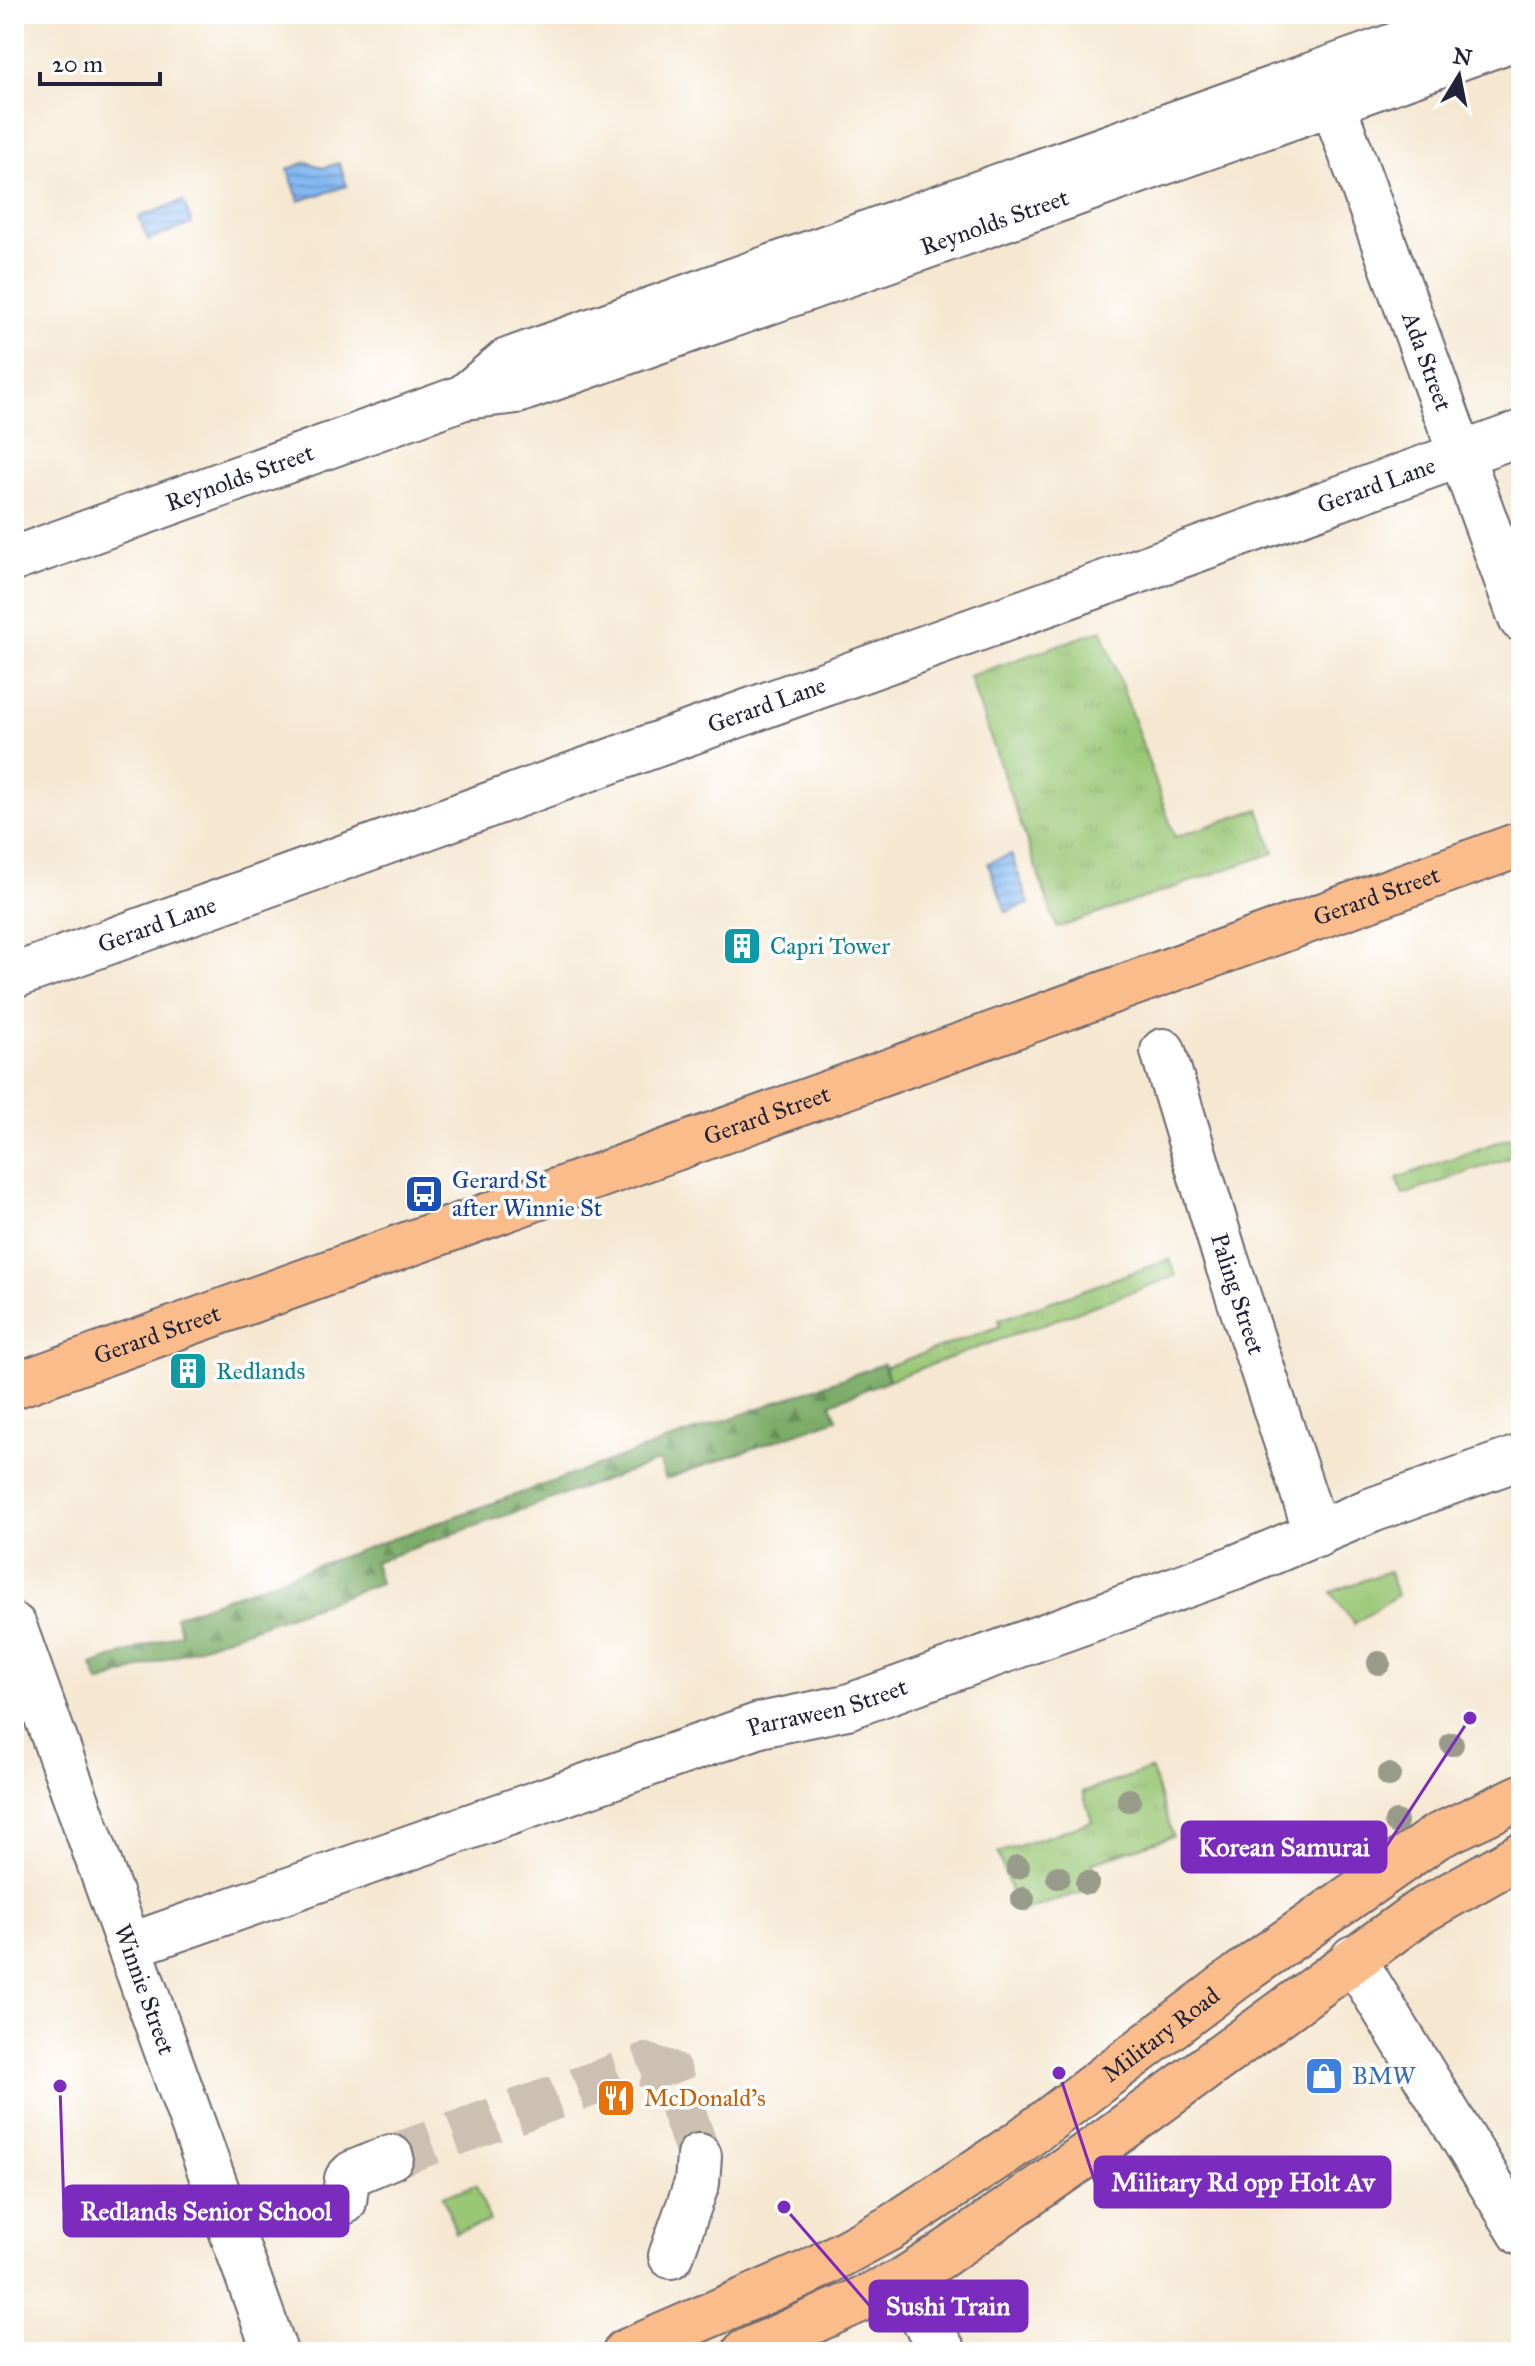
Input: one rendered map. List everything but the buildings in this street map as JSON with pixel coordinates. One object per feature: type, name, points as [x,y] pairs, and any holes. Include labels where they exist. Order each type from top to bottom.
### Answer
[{"type":"main road","name":"Gerard Street","points":[[14,1386],[1521,844]]},
{"type":"main road","name":"Military Road","points":[[625,2352],[807,2273],[890,2228],[1017,2144],[1250,1967],[1436,1837],[1521,1797]]},
{"type":"main road","points":[[745,2352],[900,2282],[1096,2148],[1418,1913],[1521,1855]]},
{"type":"street","name":"Reynolds Street","points":[[464,397],[507,361],[1483,14]]},
{"type":"street","name":"Reynolds Street","points":[[14,559],[464,397],[517,391],[1521,36]]},
{"type":"street","name":"Ada Street","points":[[1333,104],[1521,619]]},
{"type":"street","name":"Gerard Lane","points":[[14,976],[1521,433]]},
{"type":"street","name":"Paling Street","points":[[1163,1051],[1225,1256],[1317,1535]]},
{"type":"street","name":"Parraween Street","points":[[129,1946],[760,1725],[847,1707],[1234,1568],[1372,1510],[1521,1457]]},
{"type":"street","name":"Winnie Street","points":[[14,1626],[275,2352]]},
{"type":"street","points":[[1353,1958],[1521,2233]]},
{"type":"street","points":[[671,2256],[697,2183],[699,2156]]},
{"type":"street","points":[[344,2202],[347,2179],[353,2173],[391,2157]]},
{"type":"street","points":[[900,2282],[944,2352]]},
{"type":"green space","points":[[1102,630],[1175,837],[1259,809],[1274,853],[1057,928],[969,676]]},
{"type":"green space","points":[[1514,1136],[1520,1154],[1403,1195],[1397,1178]]},
{"type":"green space","points":[[1170,1259],[1176,1276],[889,1380],[885,1367],[1000,1326],[999,1320]]},
{"type":"green space","points":[[883,1364],[889,1380],[831,1403],[837,1419],[666,1479],[659,1461],[374,1562],[380,1583],[99,1683],[92,1665],[181,1633],[175,1616]]},
{"type":"green space","points":[[1389,1571],[1397,1595],[1354,1624],[1331,1592]]},
{"type":"green space","points":[[1151,1769],[1173,1836],[1091,1863],[1098,1887],[1018,1913],[998,1853],[1092,1821],[1083,1792]]},
{"type":"green space","points":[[476,2185],[490,2221],[456,2233],[443,2196]]},
{"type":"water","points":[[307,162],[323,168],[339,163],[347,186],[299,201],[288,169]]},
{"type":"water","points":[[183,201],[192,224],[148,240],[139,217]]},
{"type":"water","points":[[1011,854],[1029,904],[1006,912],[988,863]]},
{"type":"tunnel","points":[[391,2157],[645,2065],[670,2073],[699,2156]]},
{"type":"place","name":"Capri Tower","points":[[742,946]]},
{"type":"place","name":"Gerard St after Winnie St","points":[[424,1194]]},
{"type":"place","name":"Redlands","points":[[188,1371]]},
{"type":"place","name":"Korean Samurai","points":[[1470,1718]]},
{"type":"place","name":"Military Rd opp Holt Av","points":[[1059,2073]]},
{"type":"place","name":"BMW","points":[[1324,2076]]},
{"type":"place","name":"Redlands Senior School","points":[[60,2086]]},
{"type":"place","name":"McDonald's","points":[[616,2098]]},
{"type":"place","name":"Sushi Train","points":[[784,2207]]}]
